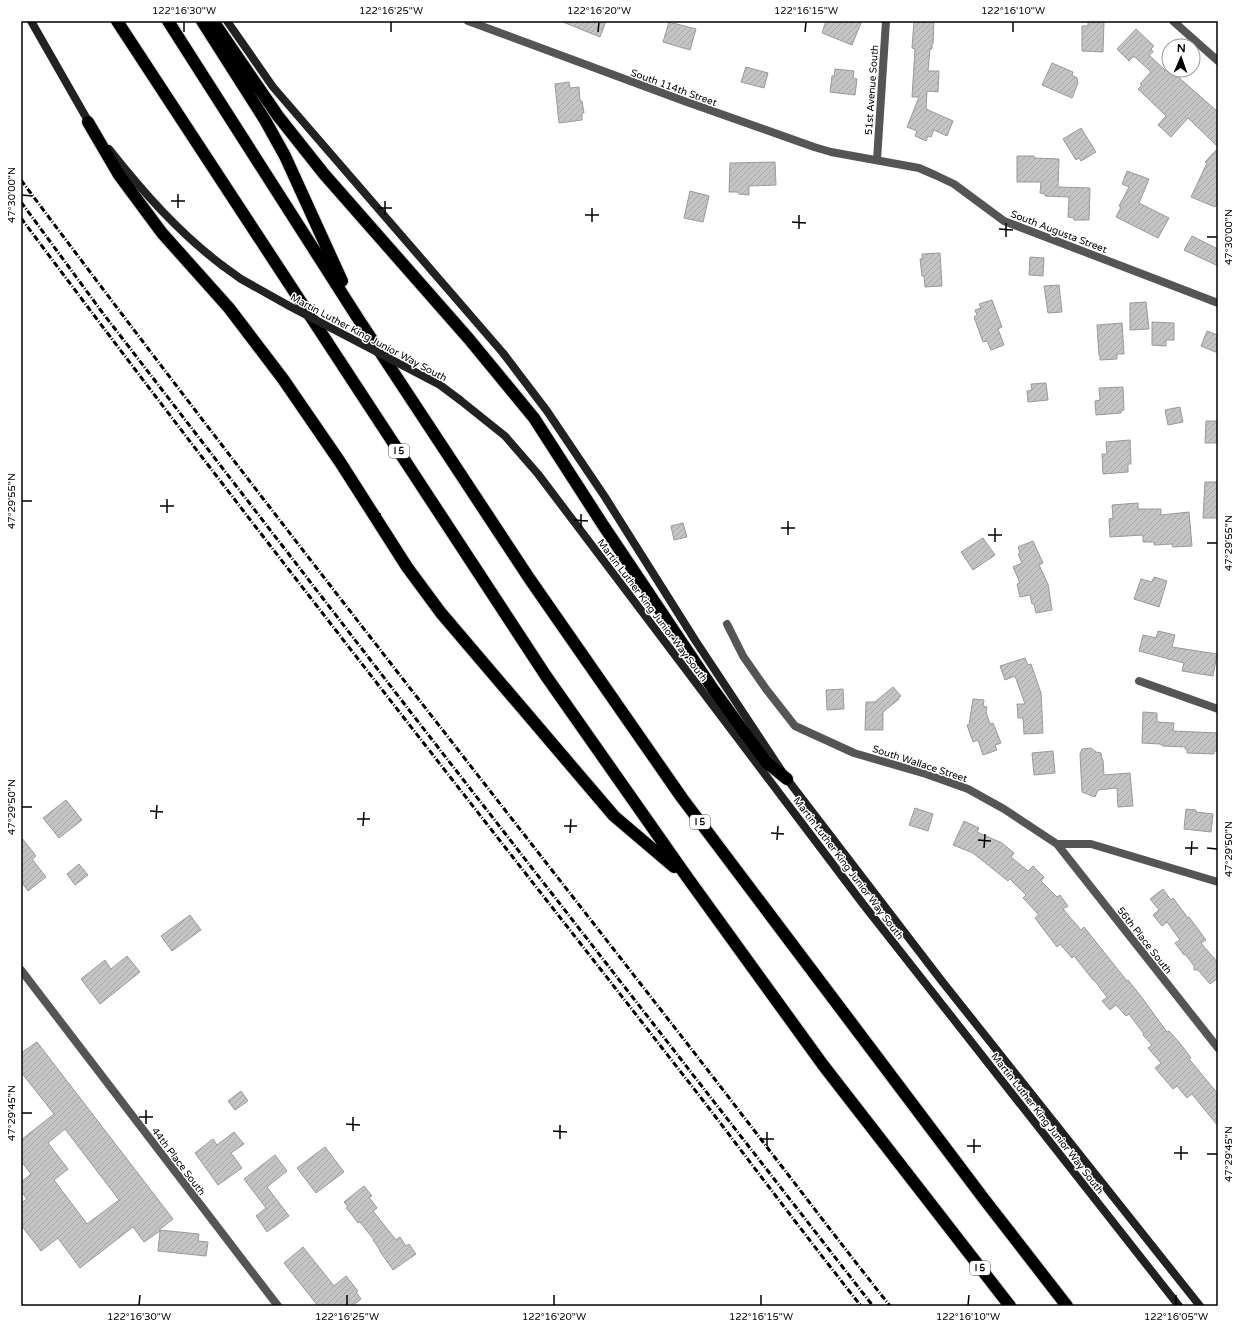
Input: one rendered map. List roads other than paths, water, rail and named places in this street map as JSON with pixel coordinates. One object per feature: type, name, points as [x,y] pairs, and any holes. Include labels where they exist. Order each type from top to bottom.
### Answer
[{"type":"highway","name":"I 5","points":[[117,21],[546,676],[687,877],[823,1065],[1010,1306]]},
{"type":"highway","name":"I 5","points":[[168,21],[359,320],[529,578],[682,798],[979,1192],[1067,1306]]},
{"type":"highway","points":[[202,21],[265,120],[285,156],[359,320]]},
{"type":"highway","points":[[213,21],[278,116],[324,174],[469,339],[534,418],[713,689],[766,762],[787,779]]},
{"type":"highway","points":[[88,122],[119,175],[162,233],[228,308],[283,379],[340,462],[407,567],[441,613],[614,816],[687,877]]},
{"type":"main road","name":"Martin Luther King Junior Way South","points":[[31,21],[88,122],[129,175],[156,206],[184,234],[241,279],[440,385],[505,436],[538,474],[863,904],[1179,1306]]},
{"type":"main road","name":"Martin Luther King Junior Way South","points":[[226,21],[273,87],[504,353],[547,411],[605,497],[695,640],[787,779],[941,980],[1200,1306]]},
{"type":"street","name":"South 114th Street","points":[[468,21],[684,101],[814,147],[831,152],[877,160]]},
{"type":"street","name":"51st Avenue South","points":[[877,160],[886,21]]},
{"type":"street","points":[[1172,21],[1218,61]]},
{"type":"street","name":"South Augusta Street","points":[[877,160],[919,168],[934,174],[954,184],[1004,221],[1218,302]]},
{"type":"street","name":"South Wallace Street","points":[[727,624],[743,656],[795,726],[854,753],[926,774],[968,789],[1004,809],[1056,844]]},
{"type":"street","points":[[1139,681],[1218,709]]},
{"type":"street","points":[[1056,844],[1091,844],[1218,882]]},
{"type":"street","name":"56th Place South","points":[[1056,844],[1218,1048]]},
{"type":"street","name":"44th Place South","points":[[21,970],[278,1306]]},
{"type":"railway","points":[[21,180],[269,506],[890,1306]]},
{"type":"railway","points":[[21,202],[102,312],[416,719],[873,1306]]},
{"type":"railway","points":[[21,218],[275,552],[705,1103],[861,1306]]}]
